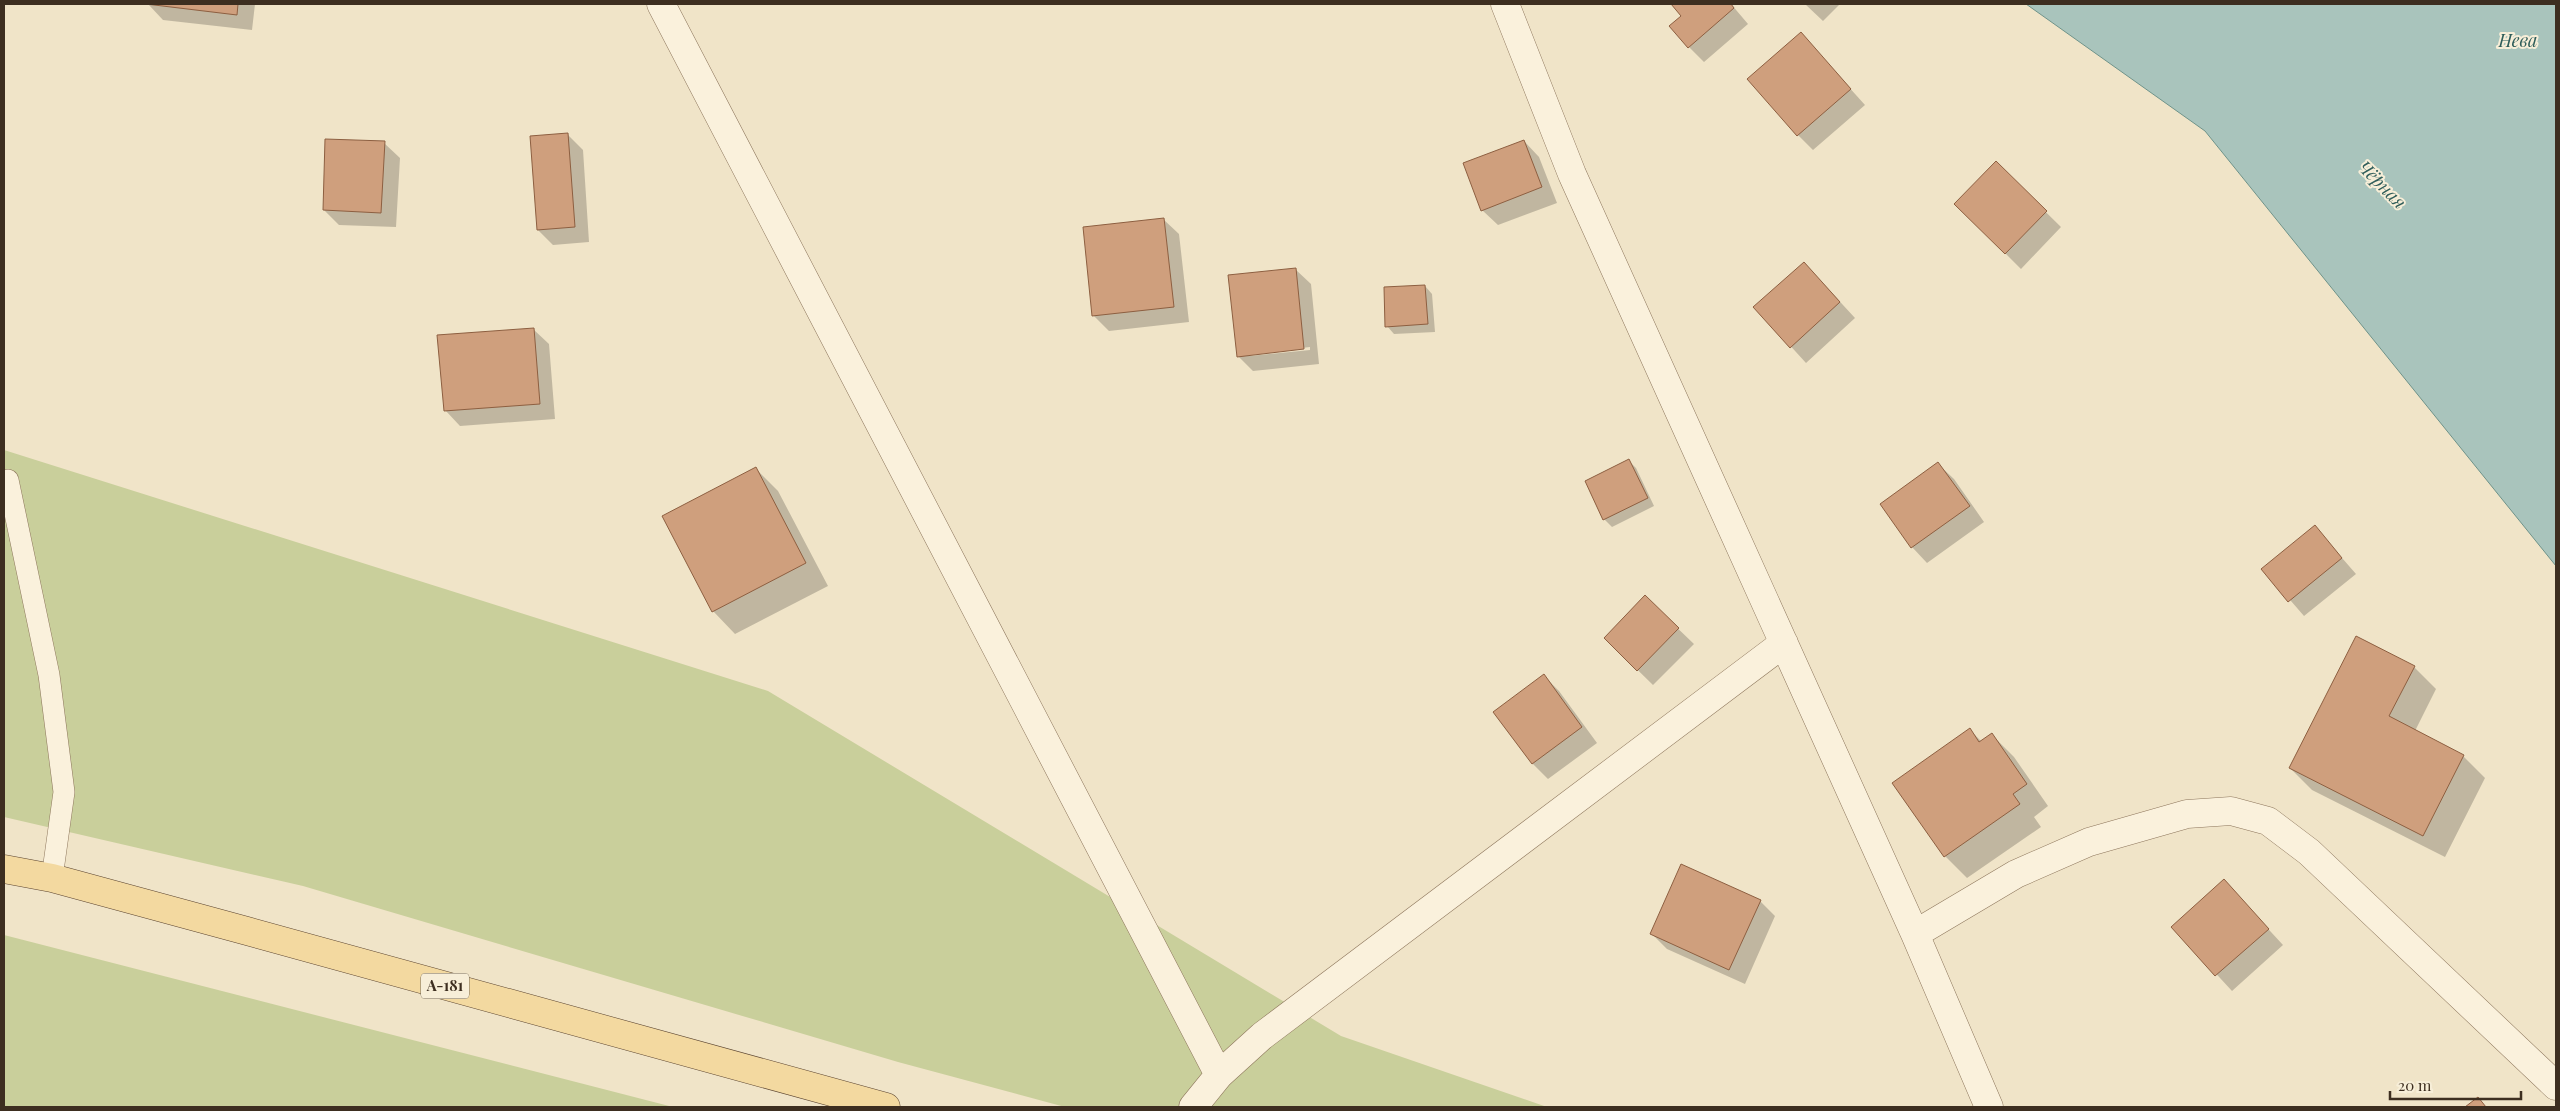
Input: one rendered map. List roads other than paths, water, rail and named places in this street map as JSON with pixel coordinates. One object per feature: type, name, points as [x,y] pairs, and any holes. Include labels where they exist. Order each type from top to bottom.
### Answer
[{"type":"main road","name":"А-181","points":[[4,868],[52,878],[886,1107]]},
{"type":"street","points":[[661,4],[1219,1075]]},
{"type":"street","points":[[1505,4],[1572,174],[1915,934],[1989,1107]]},
{"type":"street","points":[[1193,1107],[1219,1075],[1262,1036],[1784,643]]},
{"type":"street","points":[[1915,934],[2016,874],[2089,842],[2187,814],[2231,811],[2268,821],[2309,852],[2556,1086]]},
{"type":"lane","points":[[8,480],[49,675],[64,792],[52,878]]},
{"type":"water","points":[[2026,4],[2556,4],[2556,566],[2205,131]]},
{"type":"water label","name":"Нева","points":[[2518,41]]},
{"type":"water label","name":"Чёрная","points":[[2382,185]]}]
